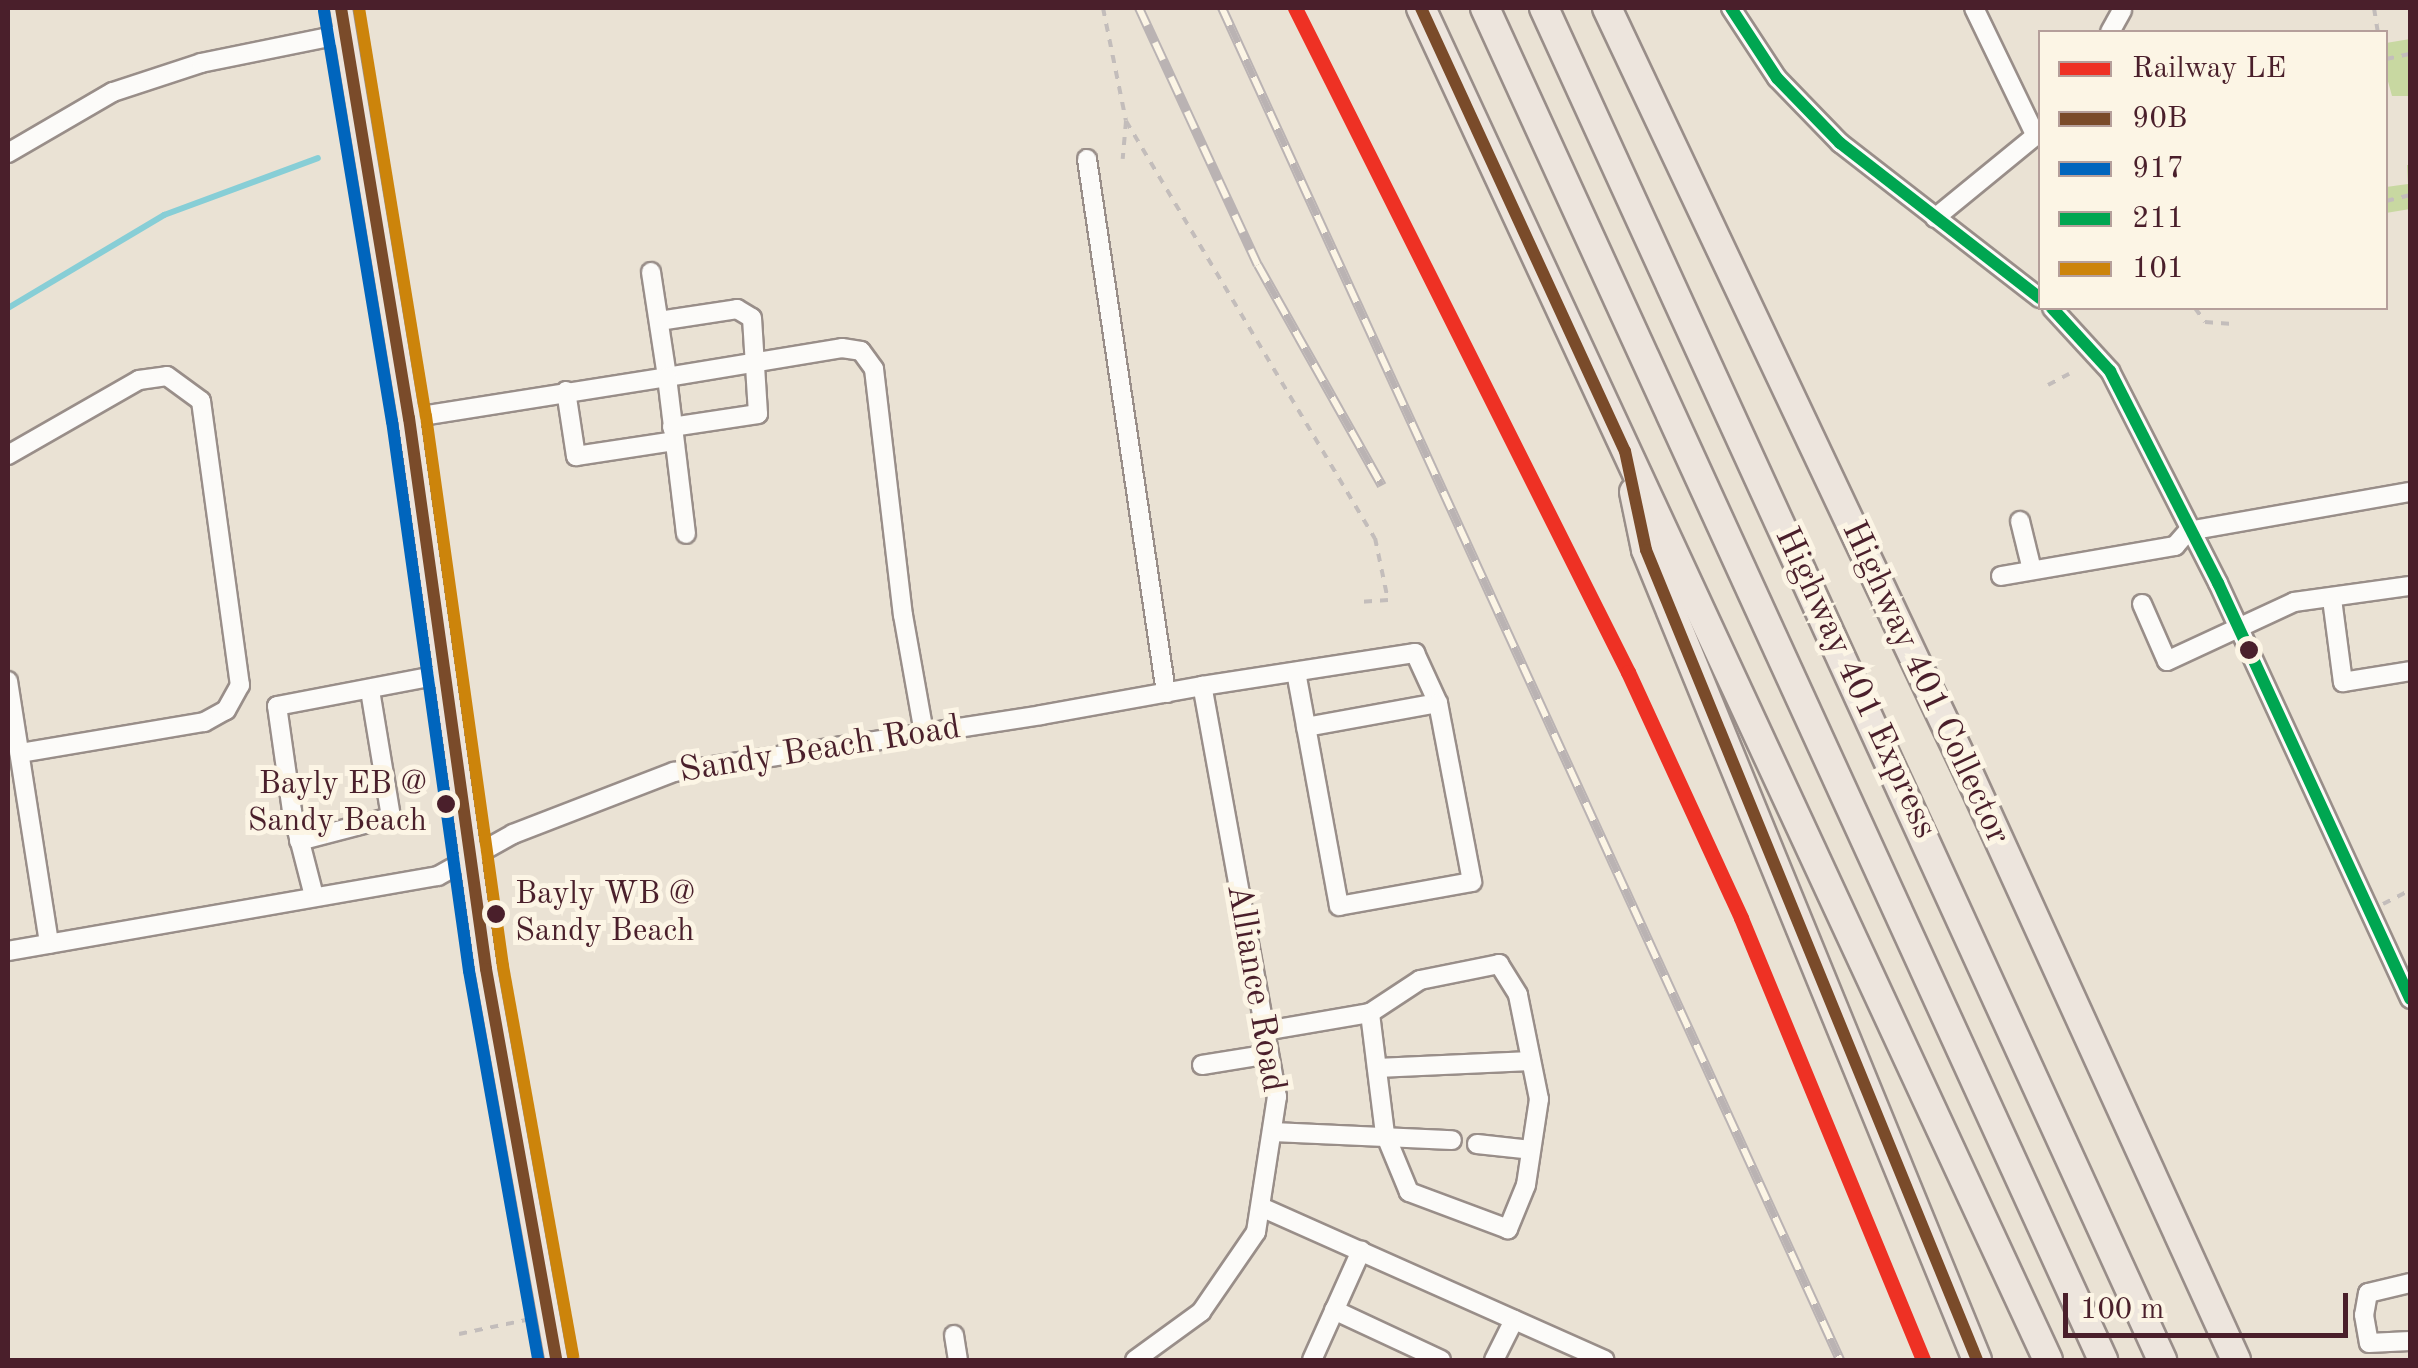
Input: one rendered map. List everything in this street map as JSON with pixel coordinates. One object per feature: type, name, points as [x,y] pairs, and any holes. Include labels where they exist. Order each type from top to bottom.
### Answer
[{"type":"highway","points":[[1421,8],[2048,1360]]},
{"type":"highway","name":"Highway 401 Express","points":[[1485,8],[2103,1360]]},
{"type":"highway","name":"Highway 401 Express","points":[[1544,8],[2162,1360]]},
{"type":"highway","name":"Highway 401 Collector","points":[[1607,8],[1961,756],[2236,1360]]},
{"type":"highway","points":[[1625,452],[1646,550],[1977,1360]]},
{"type":"main road","points":[[340,8],[409,418],[470,859],[556,1360]]},
{"type":"street","points":[[1731,8],[1810,115],[1934,218],[2038,296]]},
{"type":"street","points":[[1934,218],[2038,134],[1974,8]]},
{"type":"street","points":[[2111,30],[2122,10]]},
{"type":"street","points":[[8,153],[113,92],[201,63],[344,34]]},
{"type":"street","points":[[1088,159],[1166,692]]},
{"type":"street","points":[[651,272],[686,534]]},
{"type":"street","points":[[566,390],[576,456],[758,414],[752,318],[737,309],[680,311],[659,322]]},
{"type":"street","points":[[2054,310],[2110,371],[2240,629],[2410,999]]},
{"type":"street","points":[[409,418],[757,360],[842,348],[861,351],[874,368],[903,615],[924,733]]},
{"type":"street","points":[[8,454],[139,380],[167,376],[201,401],[240,685],[226,710],[204,722],[20,753]]},
{"type":"street","points":[[2001,576],[2175,546],[2188,531],[2410,492]]},
{"type":"street","points":[[2020,522],[2032,570]]},
{"type":"street","points":[[2142,604],[2167,661],[2294,602],[2410,586]]},
{"type":"street","points":[[2332,599],[2343,682],[2410,671]]},
{"type":"street","name":"Sandy Beach Road","points":[[8,950],[438,876],[512,834],[674,772],[1414,653],[1438,702]]},
{"type":"street","points":[[1296,672],[1306,727],[1340,906],[1472,882],[1438,702],[1306,727]]},
{"type":"street","points":[[314,896],[299,841],[276,706],[444,674]]},
{"type":"street","points":[[8,681],[48,944]]},
{"type":"street","name":"Alliance Road","points":[[1135,1360],[1201,1312],[1256,1232],[1277,1097],[1202,686]]},
{"type":"street","points":[[299,841],[391,817],[370,690]]},
{"type":"street","points":[[1264,1030],[1370,1012],[1420,980],[1499,964],[1518,994],[1538,1099],[1526,1185],[1508,1229],[1409,1192],[1386,1134],[1370,1012]]},
{"type":"street","points":[[1202,1065],[1269,1054]]},
{"type":"street","points":[[1377,1068],[1531,1061]]},
{"type":"street","points":[[1273,1132],[1386,1134],[1452,1140]]},
{"type":"street","points":[[1477,1144],[1531,1150]]},
{"type":"street","points":[[1261,1207],[1604,1360]]},
{"type":"street","points":[[1312,1360],[1361,1251]]},
{"type":"street","points":[[2410,1283],[2368,1293],[2364,1315],[2369,1343],[2410,1341]]},
{"type":"street","points":[[1334,1310],[1441,1360]]},
{"type":"street","points":[[1494,1360],[1514,1320]]},
{"type":"street","points":[[954,1335],[958,1360]]},
{"type":"path","points":[[1103,8],[1126,121],[1123,159]]},
{"type":"path","points":[[1126,121],[1375,538],[1388,600],[1362,602]]},
{"type":"path","points":[[2196,310],[2205,322],[2236,324]]},
{"type":"path","points":[[2048,385],[2069,374]]},
{"type":"path","points":[[2367,911],[2410,890]]},
{"type":"path","points":[[460,1334],[549,1316]]},
{"type":"green space","points":[[2410,39],[2410,105],[2409,96],[2392,96],[2388,43]]},
{"type":"green space","points":[[2410,165],[2410,209],[2388,213],[2388,187],[2408,184]]},
{"type":"waterway","points":[[8,308],[164,215],[318,158]]},
{"type":"railway","points":[[1139,8],[1258,265],[1382,486]]},
{"type":"railway","points":[[1222,8],[1840,1360]]},
{"type":"rail line","name":"LE","points":[[1295,8],[1628,672],[1741,918],[1923,1360]]},
{"type":"transit line","name":"90B","points":[[341,8],[409,418],[486,969],[556,1360]]},
{"type":"transit line","name":"101","points":[[359,8],[426,416],[503,966],[573,1357]]},
{"type":"transit line","name":"90B","points":[[1421,8],[1625,451],[1646,550],[1977,1360]]},
{"type":"transit line","name":"211","points":[[1731,8],[1777,78],[1840,143],[2038,296]]},
{"type":"transit line","name":"917","points":[[324,11],[392,421],[469,971],[538,1360]]},
{"type":"transit line","name":"211","points":[[2054,310],[2110,371],[2218,583],[2410,999]]},
{"type":"place","name":"Bayly EB @ Sandy Beach","points":[[446,804]]},
{"type":"place","name":"Bayly WB @ Sandy Beach","points":[[496,914]]}]
